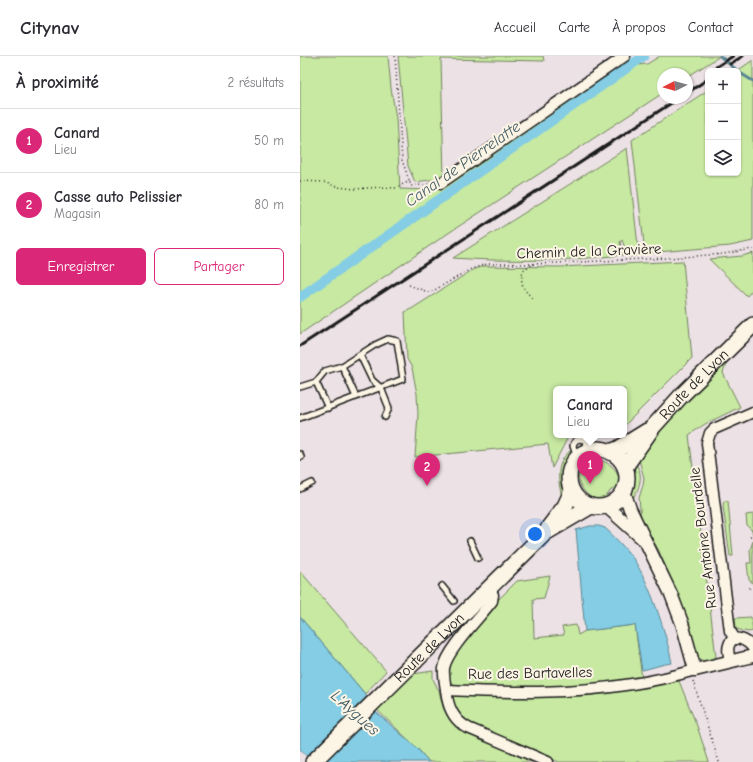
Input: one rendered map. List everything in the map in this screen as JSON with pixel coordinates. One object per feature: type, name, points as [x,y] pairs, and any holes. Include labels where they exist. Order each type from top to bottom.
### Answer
[{"type":"main road","name":"Route de Lyon","points":[[625,467],[653,427],[681,396],[753,325]]},
{"type":"main road","name":"Route de Lyon","points":[[610,452],[624,446],[653,427]]},
{"type":"main road","points":[[601,449],[610,452],[619,458],[625,467],[627,483],[624,491],[620,498],[614,503],[606,506],[591,506],[582,502],[572,491],[570,474],[572,465],[577,458],[592,450],[601,449]]},
{"type":"main road","name":"Route de Lyon","points":[[313,762],[488,588],[546,533],[565,506],[572,491]]},
{"type":"main road","name":"Route de Lyon","points":[[546,533],[591,506]]},
{"type":"street","points":[[441,183],[625,56]]},
{"type":"street","name":"Rue Antoine Bourdelle","points":[[735,639],[730,631],[707,443],[710,433],[714,430],[753,412]]},
{"type":"street","points":[[624,491],[630,509],[638,523],[645,542],[655,558],[671,594],[682,623],[693,671]]},
{"type":"street","points":[[606,506],[645,542]]},
{"type":"street","name":"Rue des Bartavelles","points":[[488,588],[493,595],[492,602],[452,650],[447,659],[444,668],[446,690],[571,691],[633,684],[753,656]]},
{"type":"street","points":[[731,662],[728,648],[729,643],[735,639],[743,639],[747,641],[753,648]]},
{"type":"street","points":[[446,690],[451,712],[462,724],[548,762]]},
{"type":"lane","points":[[300,387],[316,382],[325,371],[342,366],[375,345],[388,339],[397,341],[403,379],[300,418]]},
{"type":"lane","points":[[360,355],[372,380],[381,388],[389,408],[385,417]]},
{"type":"lane","points":[[342,366],[356,397]]},
{"type":"lane","points":[[316,382],[328,408]]},
{"type":"lane","points":[[300,489],[312,483]]},
{"type":"lane","points":[[470,541],[478,558]]},
{"type":"lane","points":[[442,586],[454,602]]},
{"type":"path","points":[[395,56],[402,160],[411,186],[441,183]]},
{"type":"path","points":[[300,181],[323,182],[338,187],[366,189],[382,187],[395,188],[410,180]]},
{"type":"path","name":"Chemin de la Gravière","points":[[409,285],[428,292],[433,291],[464,272],[481,265],[495,263],[533,264],[668,258],[723,254],[753,249]]},
{"type":"path","points":[[532,298],[522,286],[521,280],[523,270],[533,264]]},
{"type":"path","points":[[693,671],[719,762]]},
{"type":"green space","points":[[300,56],[388,56],[396,118],[400,189],[430,190],[444,186],[466,173],[524,131],[600,80],[628,66],[647,64],[660,56],[720,56],[693,73],[693,68],[657,68],[657,97],[447,234],[300,334]]},
{"type":"green space","points":[[398,56],[543,56],[544,61],[441,59],[444,178],[415,182],[408,166]]},
{"type":"green space","points":[[753,60],[753,241],[730,246],[645,253],[632,140],[687,104],[693,104],[693,100],[705,92],[705,176],[741,176],[741,68]]},
{"type":"green space","points":[[627,148],[639,255],[628,257],[622,240],[620,242],[623,255],[580,259],[538,260],[453,258]]},
{"type":"green space","points":[[753,253],[753,289],[747,296],[709,259],[742,256]]},
{"type":"green space","points":[[683,261],[692,358],[627,423],[627,386],[553,386],[553,438],[567,438],[552,468],[548,444],[415,457],[418,414],[417,394],[412,368],[407,359],[405,312],[474,269],[484,266],[560,267]]},
{"type":"green space","points":[[728,358],[723,373],[740,407],[705,424],[689,435],[716,657],[705,662],[697,657],[677,593],[658,549],[641,520],[639,498],[644,478],[638,456],[693,394]]},
{"type":"green space","points":[[570,451],[570,458],[564,480],[565,492],[562,496],[559,484],[560,466],[565,455]]},
{"type":"green space","points":[[597,460],[612,466],[618,474],[619,479],[616,489],[611,490],[605,498],[600,499],[590,497],[581,487],[579,482],[582,468]]},
{"type":"green space","points":[[635,463],[640,472],[640,482],[632,500],[630,493],[633,487],[633,472]]},
{"type":"green space","points":[[724,501],[728,501],[733,556],[730,556],[723,506]]},
{"type":"green space","points":[[753,514],[753,534],[751,529],[747,526],[746,515]]},
{"type":"green space","points":[[753,541],[753,583],[749,580],[747,563],[751,563],[750,550]]},
{"type":"green space","points":[[300,571],[386,671],[365,694],[300,617]]},
{"type":"green space","points":[[550,576],[544,598],[533,599],[534,638],[564,635],[562,627],[576,625],[578,635],[585,631],[635,625],[642,679],[550,689],[455,686],[449,681],[446,666],[487,611],[517,581]]},
{"type":"green space","points":[[751,617],[753,631],[748,632],[736,629],[735,618]]},
{"type":"green space","points":[[433,671],[433,679],[439,691],[443,707],[449,718],[462,727],[518,756],[533,762],[429,762],[417,748],[377,710],[413,674]]},
{"type":"green space","points":[[679,681],[697,726],[709,762],[559,762],[490,735],[458,716],[451,700],[452,695],[455,693],[600,691]]},
{"type":"water","points":[[590,526],[605,528],[616,538],[639,568],[656,608],[666,637],[672,663],[642,670],[635,625],[585,631],[576,530]]},
{"type":"water","name":"L'Aygues","points":[[300,617],[365,694],[376,712],[417,748],[429,762],[312,762],[300,749]]},
{"type":"waterway","name":"Canal de Pierrelatte","points":[[300,297],[644,56]]},
{"type":"waterway","points":[[720,56],[740,73],[753,81]]},
{"type":"railway","points":[[715,68],[733,56]]},
{"type":"railway","points":[[730,64],[743,56]]},
{"type":"railway","points":[[693,89],[705,81]]},
{"type":"railway","points":[[300,346],[670,104]]},
{"type":"place","name":"Canard","points":[[590,484]]},
{"type":"place","name":"Casse auto Pelissier","points":[[427,486]]}]
